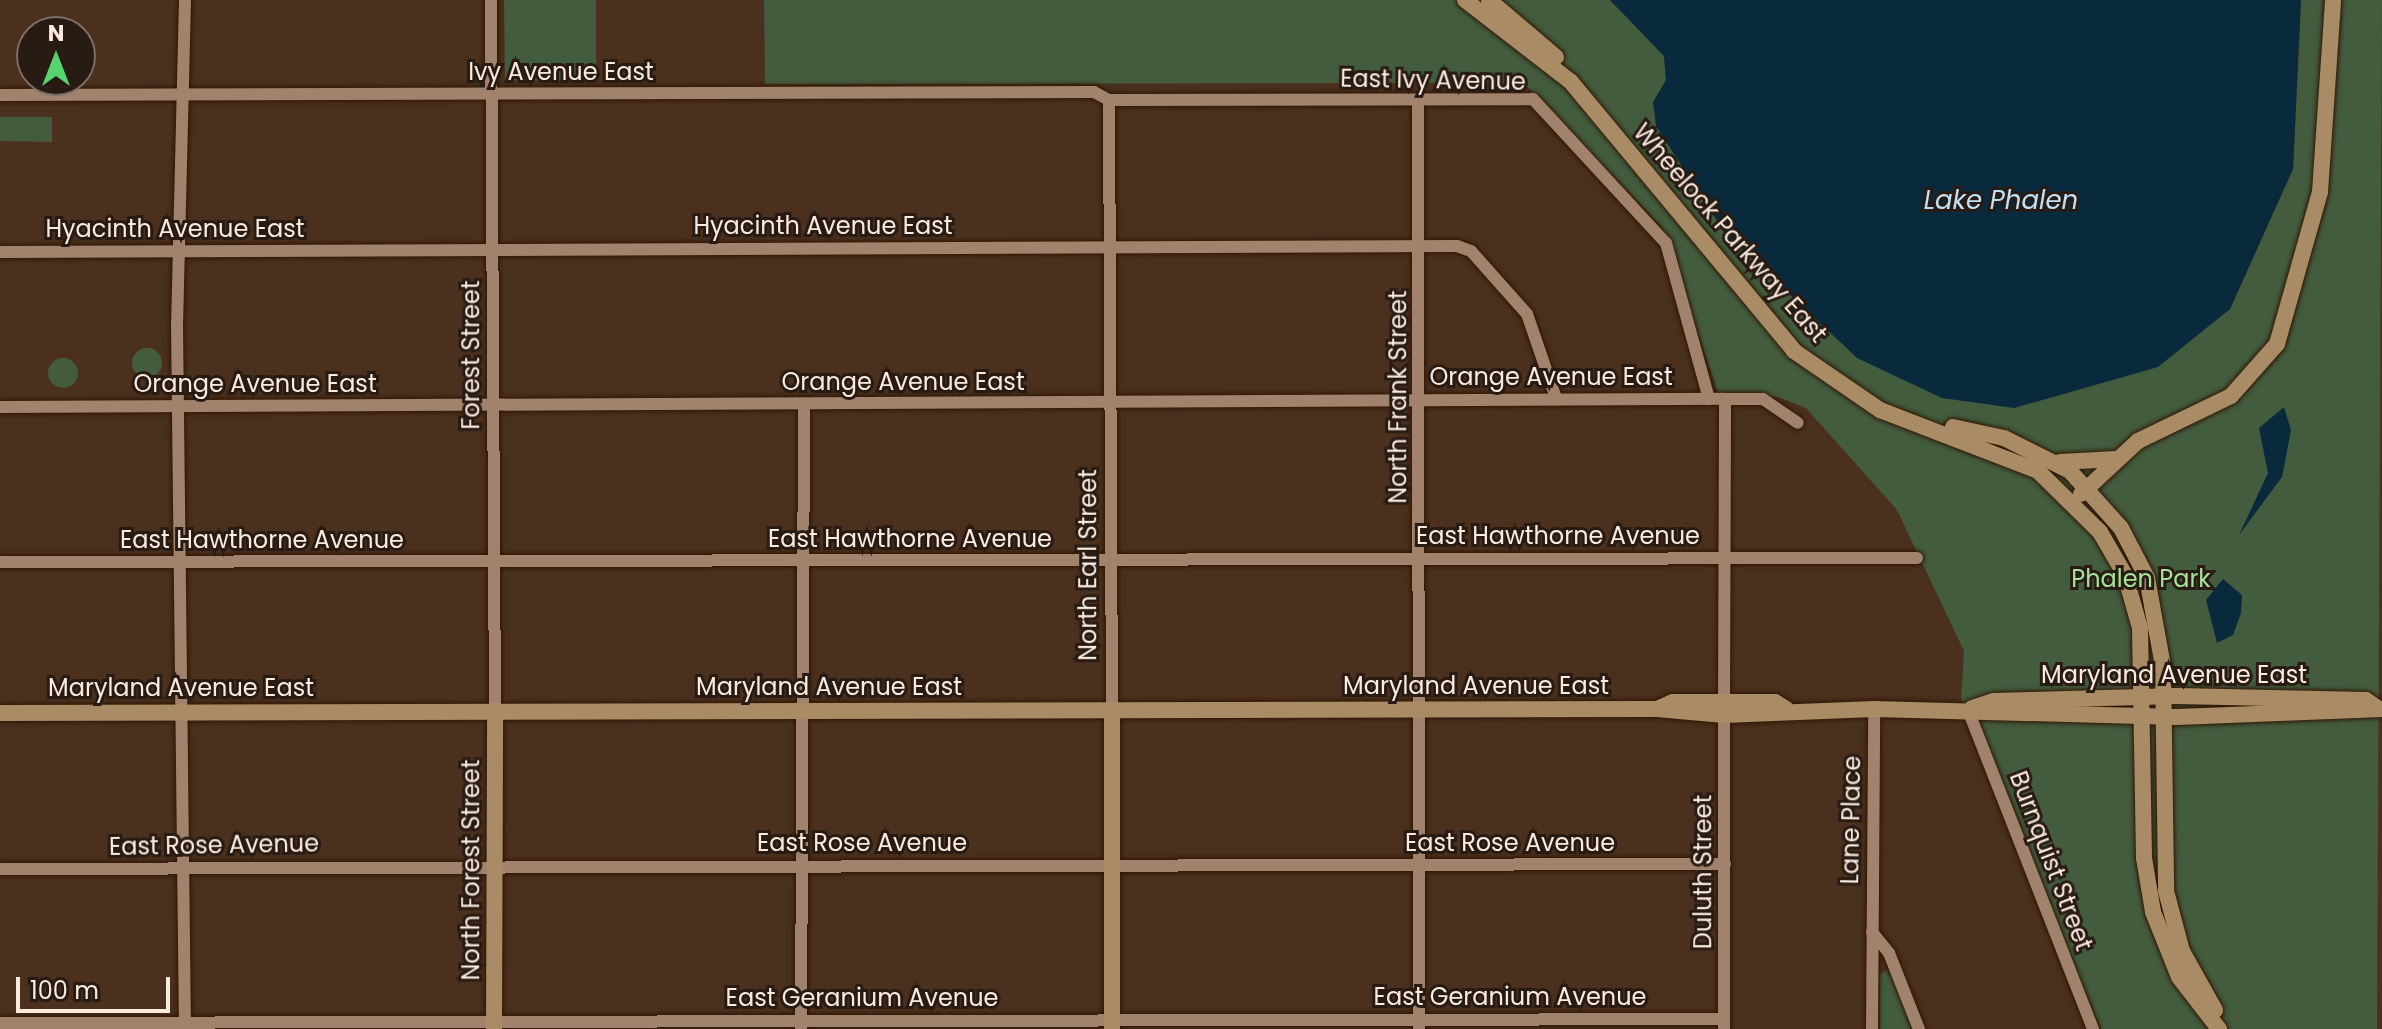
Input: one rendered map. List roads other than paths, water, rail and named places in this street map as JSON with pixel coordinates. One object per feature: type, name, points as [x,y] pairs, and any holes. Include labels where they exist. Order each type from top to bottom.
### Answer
[{"type":"street","points":[[185,0],[182,251],[177,334],[184,406],[185,1025]]},
{"type":"street","name":"Forest Street","points":[[491,0],[495,710]]},
{"type":"street","name":"Wheelock Parkway East","points":[[1465,0],[1571,82],[1794,351],[1841,390],[1908,420],[2020,462],[2074,502],[2110,545],[2131,593],[2142,642],[2144,858],[2153,912],[2179,977],[2219,1029]]},
{"type":"street","name":"Wheelock Parkway East","points":[[1489,0],[1561,62],[1571,82]]},
{"type":"street","points":[[2074,502],[2117,458],[2152,432],[2231,396],[2262,367],[2283,332],[2320,192],[2333,0]]},
{"type":"street","name":"Ivy Avenue East","points":[[0,95],[185,92],[1094,92],[1115,100]]},
{"type":"street","name":"East Ivy Avenue","points":[[1115,100],[1533,99],[1666,243],[1709,399]]},
{"type":"street","name":"North Earl Street","points":[[1112,1024],[1110,246],[1115,100]]},
{"type":"street","name":"North Frank Street","points":[[1418,100],[1419,1024]]},
{"type":"street","name":"Hyacinth Avenue East","points":[[0,252],[1419,246],[1471,251],[1527,314],[1556,398]]},
{"type":"street","name":"Duluth Street","points":[[1724,1024],[1725,399]]},
{"type":"street","name":"Orange Avenue East","points":[[0,407],[1763,399],[1798,423]]},
{"type":"street","points":[[801,1025],[805,711],[804,404]]},
{"type":"street","name":"Wheelock Parkway East","points":[[1908,420],[2004,438],[2056,462],[2088,487],[2147,578],[2160,634],[2170,915],[2193,974],[2230,1029]]},
{"type":"street","points":[[2056,462],[2117,458]]},
{"type":"street","name":"East Hawthorne Avenue","points":[[0,562],[1917,558]]},
{"type":"street","name":"Maryland Avenue East","points":[[1968,710],[1994,701],[2142,697],[2366,700],[2380,709]]},
{"type":"street","name":"Maryland Avenue East","points":[[0,713],[1724,708],[1968,710],[2162,717],[2380,709]]},
{"type":"street","name":"Lane Place","points":[[1872,1029],[1874,709]]},
{"type":"street","name":"North Forest Street","points":[[494,1025],[495,710]]},
{"type":"street","name":"Burnquist Street","points":[[1968,710],[2093,1029]]},
{"type":"street","name":"East Rose Avenue","points":[[0,869],[495,864],[1725,864]]},
{"type":"street","points":[[1872,932],[1889,953],[1919,1029]]},
{"type":"street","name":"East Geranium Avenue","points":[[0,1023],[1724,1024]]},
{"type":"water","name":"Lake Phalen","points":[[1610,0],[2301,0],[2293,169],[2230,309],[2158,367],[2014,408],[1942,398],[1857,358],[1724,232],[1656,126],[1653,102],[1666,80],[1664,56]]},
{"type":"water","points":[[2284,407],[2291,430],[2282,477],[2239,535],[2268,473],[2259,428]]},
{"type":"water","points":[[2223,579],[2242,595],[2241,613],[2233,635],[2217,643],[2206,600]]},
{"type":"park label","name":"Phalen Park","points":[[2141,579]]}]
